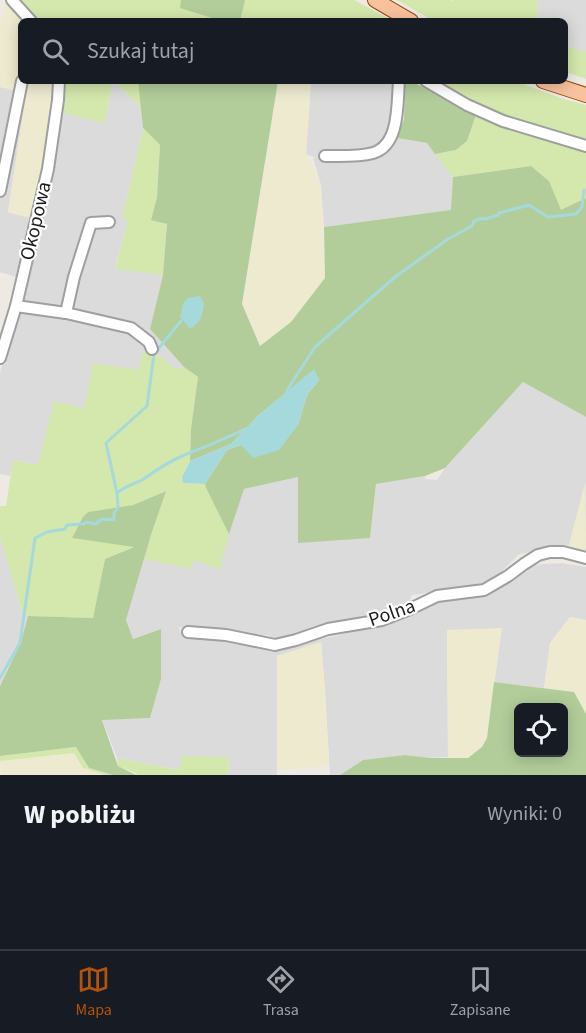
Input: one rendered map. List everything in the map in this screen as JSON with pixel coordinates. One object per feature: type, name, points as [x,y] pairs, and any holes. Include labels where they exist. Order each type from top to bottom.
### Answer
[{"type":"main road","points":[[375,0],[406,18]]},
{"type":"main road","points":[[553,84],[586,94]]},
{"type":"street","points":[[12,0],[28,18]]},
{"type":"street","points":[[0,191],[21,84]]},
{"type":"street","name":"Okopowa","points":[[0,358],[16,306],[48,169],[59,84]]},
{"type":"street","points":[[325,156],[374,153],[384,147],[394,131],[399,84]]},
{"type":"street","points":[[431,84],[467,105],[503,121],[586,146]]},
{"type":"street","points":[[66,314],[74,277],[91,223],[110,222]]},
{"type":"street","points":[[16,306],[131,328],[149,342],[152,348]]},
{"type":"street","name":"Polna","points":[[188,632],[226,635],[275,645],[328,629],[382,620],[436,596],[484,590],[538,555],[550,552],[569,553],[586,558]]},
{"type":"shaded area","points":[[6,0],[21,18],[18,18],[17,91],[0,87],[0,26]]},
{"type":"shaded area","points":[[537,0],[586,0],[586,52],[568,47],[568,18],[538,18]]},
{"type":"shaded area","points":[[28,84],[54,84],[55,100],[44,176],[33,219],[8,212]]},
{"type":"shaded area","points":[[112,84],[117,84],[141,108],[143,128],[122,219],[128,220],[115,268],[163,275],[150,329],[184,367],[176,369],[160,356],[143,352],[138,370],[84,409],[54,402],[38,465],[14,460],[10,476],[0,474],[0,373],[35,247],[46,189],[53,171],[62,113],[105,123]]},
{"type":"shaded area","points":[[278,84],[311,84],[306,153],[321,185],[325,278],[291,322],[260,346],[242,305]]},
{"type":"shaded area","points":[[311,84],[396,84],[391,130],[382,144],[366,151],[327,152],[321,160],[374,159],[383,151],[387,152],[397,138],[427,143],[453,177],[452,210],[324,227],[321,185],[313,158],[316,158],[306,154]]},
{"type":"shaded area","points":[[0,87],[14,89],[26,95],[8,212],[33,219],[20,278],[0,272]]},
{"type":"shaded area","points":[[523,382],[586,417],[586,551],[569,545],[553,546],[518,555],[494,579],[470,586],[412,595],[409,603],[381,615],[315,626],[279,640],[267,635],[206,632],[179,627],[180,632],[186,638],[279,648],[344,634],[411,612],[428,604],[486,590],[529,567],[561,563],[586,567],[586,620],[570,617],[550,643],[544,688],[494,682],[447,630],[448,757],[430,758],[405,755],[363,760],[340,775],[330,775],[321,642],[277,656],[277,775],[228,775],[229,757],[179,770],[117,758],[102,719],[150,718],[161,679],[161,629],[133,639],[126,620],[151,535],[244,489],[298,477],[370,538],[376,484],[425,476],[425,479],[437,480],[445,468]]},
{"type":"shaded area","points":[[585,483],[586,547],[585,551],[569,545]]},
{"type":"shaded area","points":[[0,536],[22,612],[28,616],[21,642],[0,686]]},
{"type":"shaded area","points":[[570,617],[586,620],[586,714],[574,692],[544,688],[550,643]]},
{"type":"shaded area","points":[[502,628],[487,738],[482,747],[468,758],[448,757],[447,630]]},
{"type":"shaded area","points":[[321,642],[329,766],[277,770],[277,656]]},
{"type":"shaded area","points":[[75,753],[83,768],[105,775],[2,775],[0,761]]},
{"type":"green space","points":[[20,0],[354,0],[387,18],[35,18]]},
{"type":"green space","points":[[181,0],[245,0],[241,18],[212,18],[180,8]]},
{"type":"green space","points":[[397,0],[537,0],[538,18],[429,18]]},
{"type":"green space","points":[[568,47],[586,52],[586,79],[568,73]]},
{"type":"green space","points":[[63,84],[112,84],[105,123],[62,113]]},
{"type":"green space","points":[[117,84],[138,84],[141,108]]},
{"type":"green space","points":[[138,84],[278,84],[242,304],[260,346],[291,322],[325,278],[324,227],[451,210],[453,177],[531,166],[549,181],[561,210],[586,198],[586,417],[523,382],[445,468],[425,476],[376,484],[370,538],[298,543],[298,477],[244,489],[229,534],[205,484],[227,450],[298,425],[307,395],[319,380],[314,370],[260,414],[231,444],[190,461],[191,429],[198,377],[184,367],[150,329],[163,275],[167,224],[151,220],[157,197],[160,145],[143,128]]},
{"type":"green space","points":[[405,84],[417,84],[476,115],[467,141],[456,150],[435,154],[427,143],[397,138],[404,119]]},
{"type":"green space","points":[[442,84],[523,84],[586,105],[586,141],[503,117]]},
{"type":"green space","points":[[476,115],[510,130],[586,150],[586,198],[561,211],[549,181],[531,166],[453,177],[435,154],[456,150],[467,141]]},
{"type":"green space","points":[[143,128],[160,145],[157,197],[151,219],[167,224],[163,275],[115,269],[128,220],[122,219]]},
{"type":"green space","points":[[143,351],[160,356],[176,369],[184,367],[198,377],[191,429],[190,461],[182,477],[184,483],[205,484],[229,534],[220,569],[194,560],[191,569],[144,559],[165,491],[133,505],[88,512],[83,517],[72,538],[135,546],[105,559],[93,618],[28,616],[22,612],[0,536],[0,506],[6,506],[13,460],[38,465],[54,401],[84,408],[93,363],[138,370]]},
{"type":"green space","points":[[166,491],[126,620],[133,639],[161,629],[161,679],[150,718],[102,720],[118,766],[136,775],[113,775],[89,768],[76,747],[0,756],[0,686],[21,642],[28,616],[93,618],[105,559],[134,547],[72,538],[83,517],[88,512],[133,505]]},
{"type":"green space","points":[[494,682],[574,692],[586,714],[586,775],[340,775],[363,760],[405,755],[430,758],[468,758],[482,747],[487,738]]},
{"type":"green space","points":[[77,747],[89,768],[113,775],[105,775],[83,768],[74,753],[0,761],[0,756]]},
{"type":"green space","points":[[182,756],[229,757],[228,775],[137,775],[118,766],[117,758],[178,770]]},
{"type":"water","points":[[200,296],[204,304],[202,316],[190,329],[180,317],[183,304],[187,298]]},
{"type":"water","points":[[314,369],[319,380],[307,395],[298,425],[279,450],[253,458],[241,445],[227,450],[205,484],[183,483],[182,477],[190,461],[231,444],[260,414]]},
{"type":"waterway","points":[[285,396],[315,347],[395,277],[448,239],[472,226],[474,221],[529,205],[548,217],[576,214],[582,207],[584,190]]},
{"type":"waterway","points":[[117,493],[106,443],[147,406],[154,354],[181,321]]},
{"type":"waterway","points":[[0,678],[20,643],[35,538],[47,532],[65,529],[67,525],[86,522],[96,524],[102,519],[114,520],[114,513],[118,507],[117,493],[177,458],[247,428]]}]
